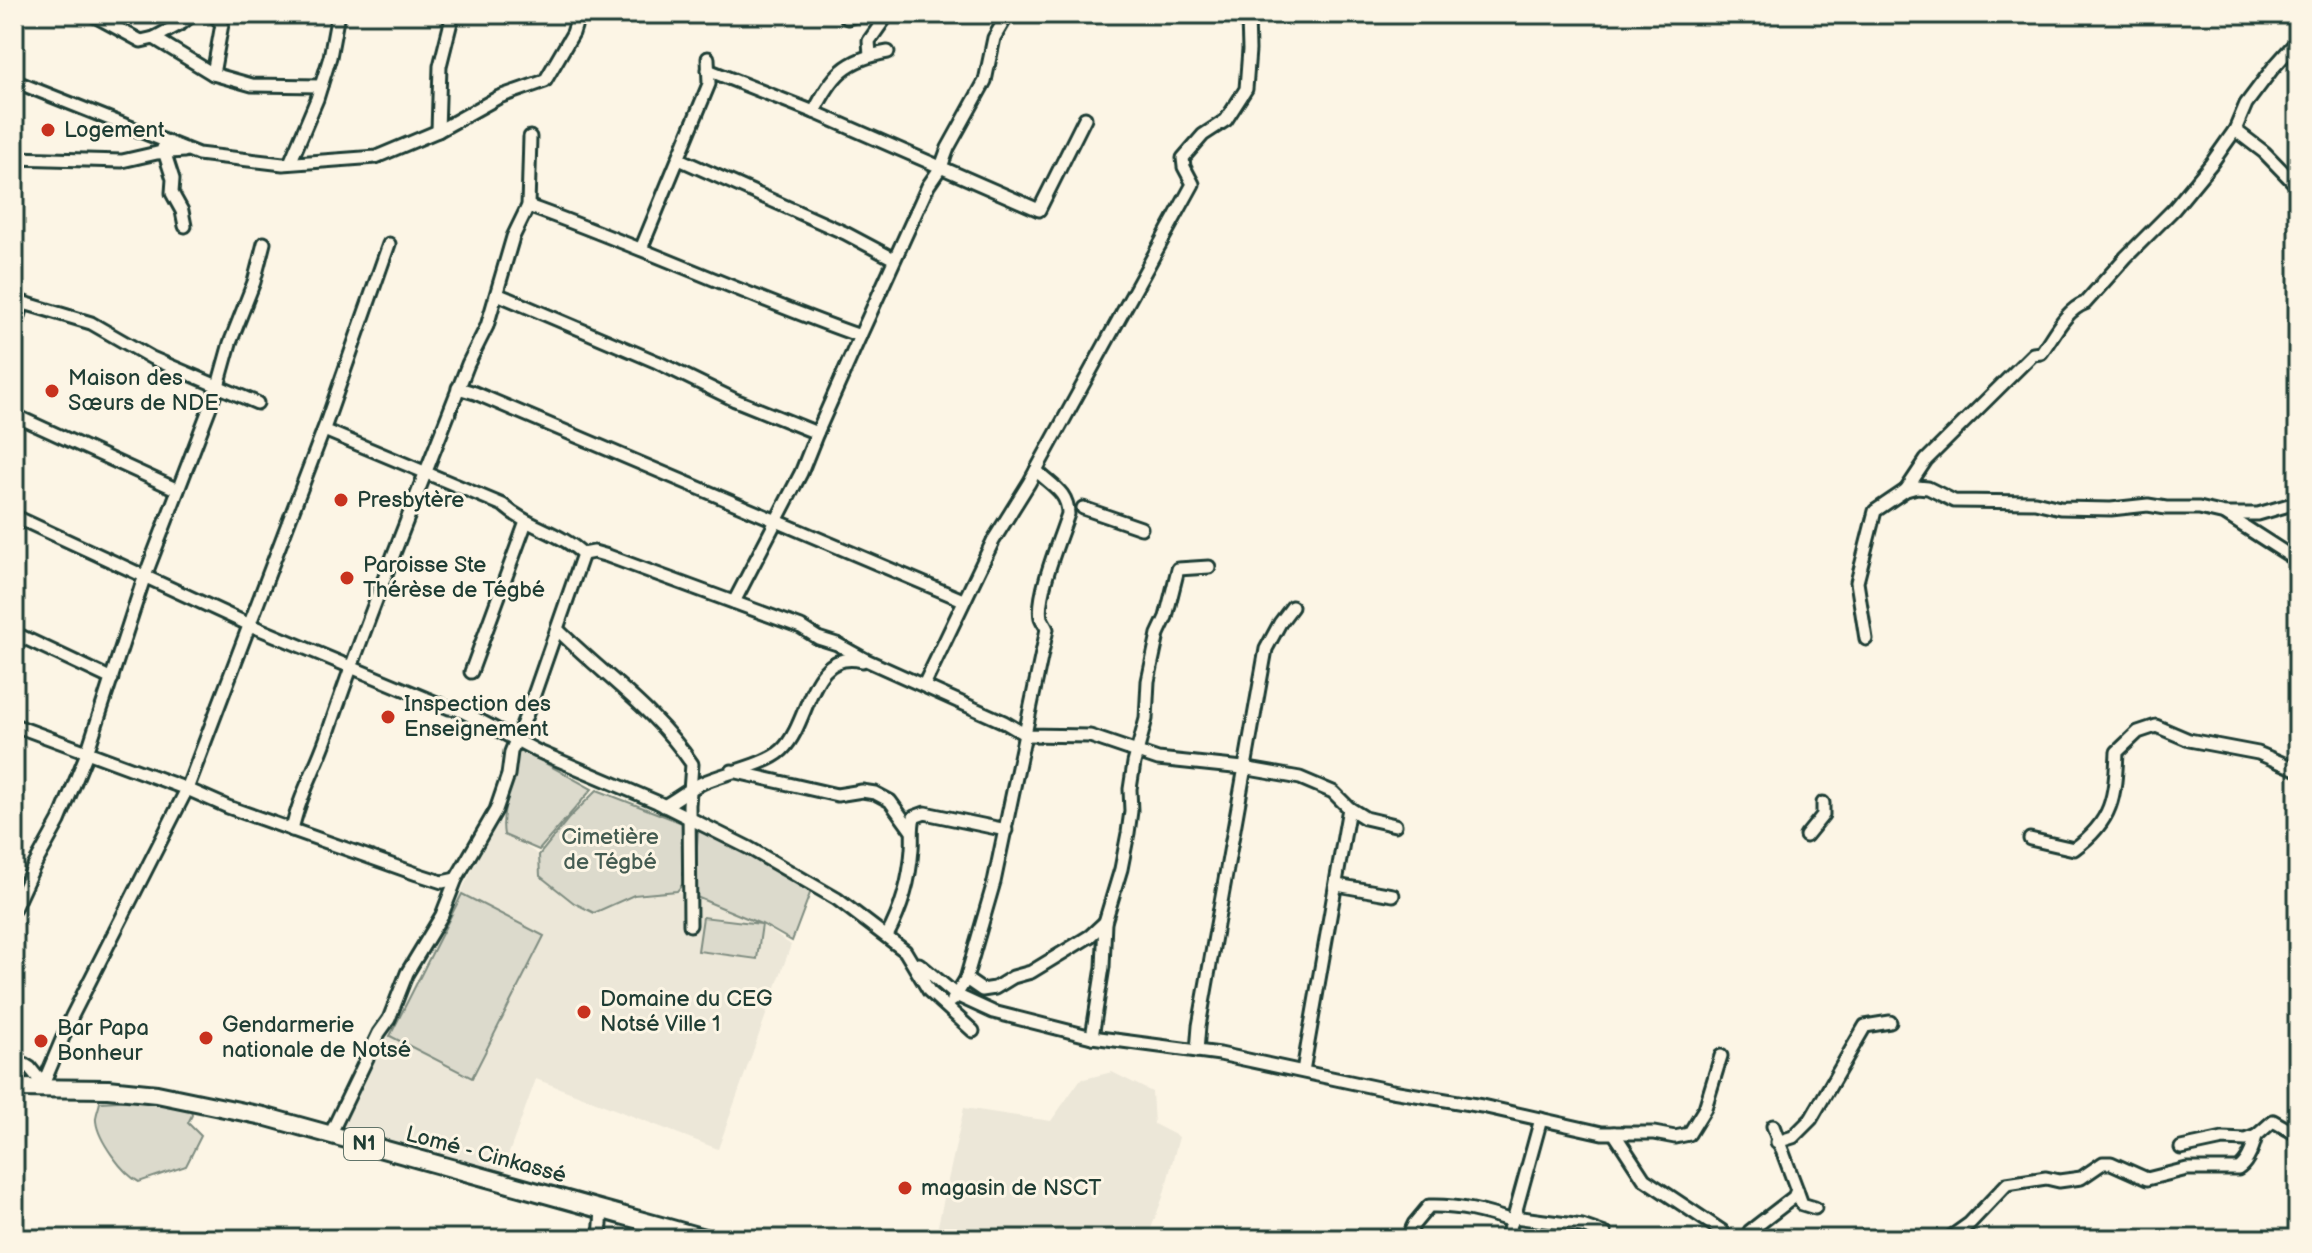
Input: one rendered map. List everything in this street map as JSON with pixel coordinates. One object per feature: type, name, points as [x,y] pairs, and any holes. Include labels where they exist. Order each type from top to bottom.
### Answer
[{"type":"highway","name":"Lomé - Cinkassé","points":[[14,1088],[42,1085],[157,1094],[263,1116],[708,1239]]},
{"type":"street","points":[[91,14],[141,41],[154,38],[193,14]]},
{"type":"street","points":[[115,14],[118,28]]},
{"type":"street","points":[[213,14],[222,24],[213,74]]},
{"type":"street","points":[[290,163],[321,86],[338,14]]},
{"type":"street","points":[[438,131],[440,66],[453,14]]},
{"type":"street","points":[[14,158],[122,161],[165,152],[191,151],[290,163],[376,157],[438,131],[499,97],[545,81],[573,33],[579,14]]},
{"type":"street","points":[[847,18],[862,14]]},
{"type":"street","points":[[870,55],[869,41],[888,14]]},
{"type":"street","points":[[734,602],[801,473],[928,186],[985,81],[994,38],[1008,14]]},
{"type":"street","points":[[924,685],[993,541],[1036,470],[1193,184],[1183,158],[1203,135],[1226,120],[1246,89],[1248,18],[1252,14]]},
{"type":"street","points":[[154,38],[213,74],[252,85],[321,86]]},
{"type":"street","points":[[1906,490],[1926,460],[2033,354],[2041,353],[2061,323],[2085,303],[2174,209],[2235,130],[2246,104],[2298,40]]},
{"type":"street","points":[[814,112],[827,85],[845,66],[870,55],[888,52]]},
{"type":"street","points":[[641,249],[709,84],[708,64],[1039,210],[1085,118]]},
{"type":"street","points":[[14,81],[191,151]]},
{"type":"street","points":[[2235,130],[2264,152],[2298,187]]},
{"type":"street","points":[[292,830],[298,805],[325,741],[350,667],[458,388],[487,326],[513,237],[528,206],[530,137]]},
{"type":"street","points":[[162,139],[173,179],[172,193],[182,211],[185,226]]},
{"type":"street","points":[[679,159],[845,233],[894,259]]},
{"type":"street","points":[[528,206],[860,336]]},
{"type":"street","points":[[14,909],[59,821],[87,753],[145,577],[218,386],[230,343],[254,282],[264,243]]},
{"type":"street","points":[[42,1085],[72,1016],[187,789],[324,430],[389,244]]},
{"type":"street","points":[[497,294],[657,362],[735,400],[817,433]]},
{"type":"street","points":[[14,334],[19,301],[91,323],[152,358],[257,403]]},
{"type":"street","points":[[458,388],[963,600]]},
{"type":"street","points":[[14,415],[178,490]]},
{"type":"street","points":[[324,430],[503,505],[526,522],[572,543],[583,554]]},
{"type":"street","points":[[947,1008],[966,979],[1006,830],[1047,629],[1041,618],[1041,602],[1068,514],[1063,493],[1036,470]]},
{"type":"street","points":[[1866,639],[1857,582],[1875,511],[1906,490],[1928,488],[1954,501],[2035,502],[2060,508],[2111,509],[2148,505],[2199,508],[2225,514],[2258,514],[2289,505],[2298,506]]},
{"type":"street","points":[[1083,508],[1141,528]]},
{"type":"street","points":[[2225,514],[2298,561]]},
{"type":"street","points":[[14,516],[250,625],[449,708],[458,709],[515,740],[691,819],[837,899],[887,936],[956,995],[993,1012],[1092,1037],[1197,1051],[1602,1133],[1654,1133],[1675,1137],[1689,1134],[1705,1108],[1721,1056]]},
{"type":"street","points":[[471,672],[526,522]]},
{"type":"street","points":[[583,554],[594,552],[608,556],[801,627],[818,638],[837,644],[1026,735],[1090,736],[1158,759],[1300,778],[1333,792],[1365,818],[1395,825]]},
{"type":"street","points":[[330,1135],[379,1033],[389,1019],[407,973],[442,915],[456,879],[496,810],[508,775],[515,740],[530,706],[583,554]]},
{"type":"street","points":[[1092,1037],[1103,967],[1105,922],[1123,857],[1131,811],[1134,763],[1146,719],[1146,693],[1158,634],[1166,617],[1178,569],[1209,567]]},
{"type":"street","points":[[1197,1051],[1243,768],[1266,649],[1292,607]]},
{"type":"street","points":[[557,629],[637,699],[692,764],[690,925]]},
{"type":"street","points":[[14,633],[112,679]]},
{"type":"street","points":[[664,806],[690,790],[782,751],[795,731],[822,673],[830,664],[845,658],[866,660]]},
{"type":"street","points":[[14,725],[292,830],[442,882],[456,879]]},
{"type":"street","points":[[2030,839],[2074,849],[2089,838],[2103,821],[2115,794],[2117,752],[2138,732],[2156,726],[2189,740],[2258,753],[2298,770]]},
{"type":"street","points":[[731,771],[837,795],[862,791],[875,793],[890,801],[911,830]]},
{"type":"street","points":[[1806,836],[1823,815],[1823,803]]},
{"type":"street","points":[[1303,1071],[1349,808]]},
{"type":"street","points":[[887,936],[904,895],[913,845],[911,830],[914,817],[925,813],[1006,830]]},
{"type":"street","points":[[1337,885],[1393,895]]},
{"type":"street","points":[[966,979],[982,990],[995,988],[1013,977],[1031,972],[1077,945],[1105,922]]},
{"type":"street","points":[[905,951],[929,991],[973,1031]]},
{"type":"street","points":[[1777,1142],[1793,1137],[1811,1119],[1865,1026],[1890,1022]]},
{"type":"street","points":[[14,1058],[30,1068],[42,1085]]},
{"type":"street","points":[[1505,1239],[1541,1119]]},
{"type":"street","points":[[2181,1148],[2223,1139],[2246,1140],[2256,1136],[2273,1121],[2298,1135]]},
{"type":"street","points":[[1773,1126],[1802,1204]]},
{"type":"street","points":[[1614,1133],[1644,1179],[1722,1231],[1726,1239]]},
{"type":"street","points":[[1948,1239],[1969,1224],[2007,1184],[2046,1178],[2059,1181],[2081,1178],[2103,1163],[2111,1163],[2147,1179],[2187,1169],[2238,1169],[2253,1148],[2256,1136]]},
{"type":"street","points":[[1746,1239],[1750,1231],[1784,1206],[1797,1190]]},
{"type":"street","points":[[1784,1206],[1802,1204],[1815,1208]]},
{"type":"street","points":[[1407,1239],[1414,1224],[1429,1206],[1450,1206],[1513,1219],[1582,1226],[1605,1234]]},
{"type":"street","points":[[600,1239],[602,1209]]},
{"type":"shaded area","name":"Domaine du CEG Notsé Ville 1","points":[[498,819],[519,842],[539,855],[541,876],[594,913],[627,898],[674,891],[694,896],[761,924],[791,945],[718,1149],[536,1079],[501,1175],[342,1127]]},
{"type":"shaded area","points":[[1112,1072],[1152,1092],[1154,1124],[1179,1137],[1163,1197],[1147,1239],[935,1239],[964,1108],[1051,1121],[1080,1080]]},
{"type":"green space","points":[[516,747],[592,789],[539,850],[504,835],[504,813]]},
{"type":"green space","name":"Cimetière de Tégbé","points":[[597,790],[685,824],[685,881],[677,891],[634,895],[594,913],[574,903],[540,876],[539,855]]},
{"type":"green space","points":[[698,829],[812,888],[792,941],[762,924],[757,959],[698,951],[703,917],[761,924],[694,896]]},
{"type":"green space","points":[[462,894],[544,936],[472,1078],[390,1036]]},
{"type":"green space","points":[[137,1100],[191,1108],[188,1123],[201,1136],[186,1166],[139,1182],[112,1156],[98,1129],[96,1119],[100,1102]]},
{"type":"place","name":"Logement","points":[[48,130]]},
{"type":"place","name":"Maison des Sœurs de NDE","points":[[52,391]]},
{"type":"place","name":"Presbytère","points":[[341,500]]},
{"type":"place","name":"Paroisse Ste Thérèse de Tégbé","points":[[347,578]]},
{"type":"place","name":"Inspection des Enseignement","points":[[388,717]]},
{"type":"place","name":"Domaine du CEG Notsé Ville 1","points":[[584,1012]]},
{"type":"place","name":"Gendarmerie nationale de Notsé","points":[[206,1038]]},
{"type":"place","name":"Bar Papa Bonheur","points":[[41,1041]]},
{"type":"place","name":"magasin de NSCT","points":[[905,1188]]}]
